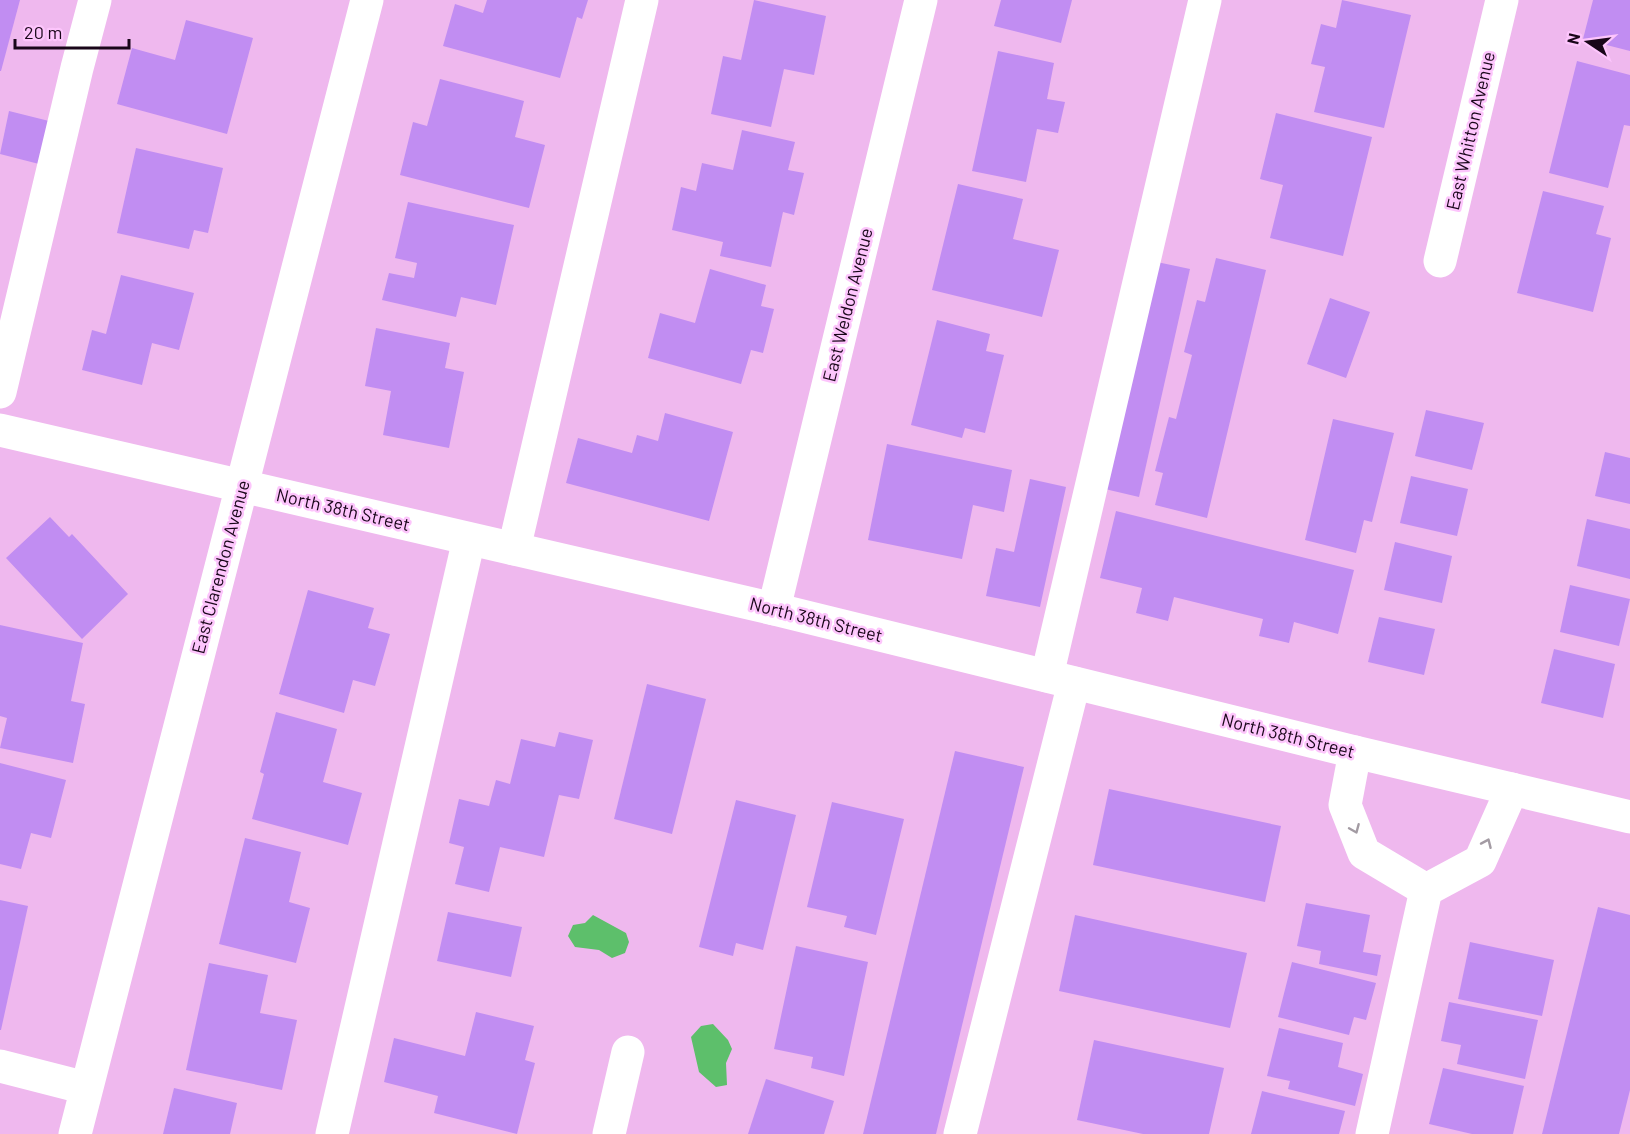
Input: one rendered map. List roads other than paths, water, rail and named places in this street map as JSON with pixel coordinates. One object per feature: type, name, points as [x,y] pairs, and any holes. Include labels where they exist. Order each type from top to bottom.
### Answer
[{"type":"street","points":[[0,392],[76,68],[95,0]]},
{"type":"street","name":"East Clarendon Avenue","points":[[75,1134],[367,0]]},
{"type":"street","points":[[514,549],[642,0]]},
{"type":"street","name":"East Weldon Avenue","points":[[774,609],[921,0]]},
{"type":"street","points":[[960,1134],[1060,680],[1205,0]]},
{"type":"street","name":"East Whitton Avenue","points":[[1440,261],[1502,0]]},
{"type":"street","name":"North 38th Street","points":[[0,430],[774,609],[1630,817]]},
{"type":"street","points":[[332,1134],[469,539]]},
{"type":"street","points":[[1355,752],[1345,805],[1365,852],[1426,890]]},
{"type":"street","points":[[1372,1134],[1426,890],[1480,861],[1512,789]]},
{"type":"street","points":[[609,1134],[628,1052]]},
{"type":"street","points":[[0,1066],[86,1088]]}]
